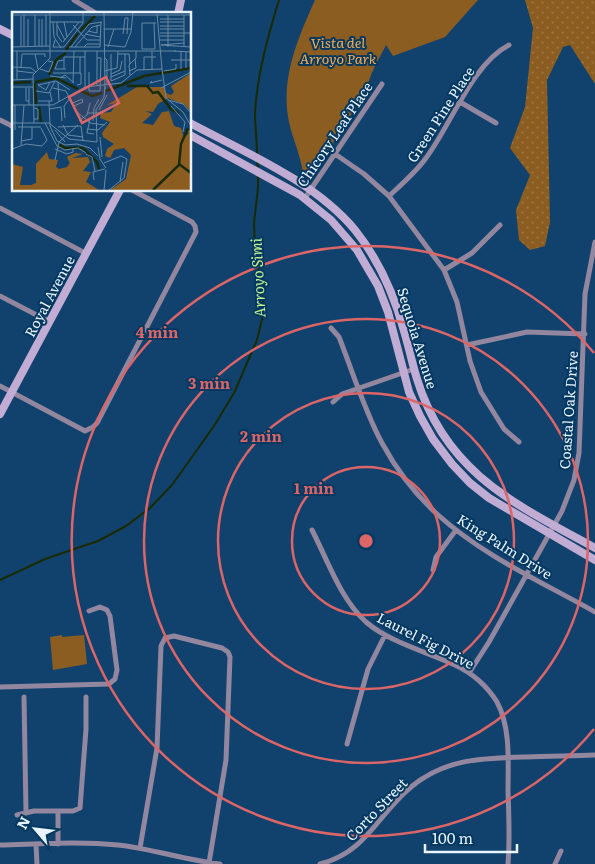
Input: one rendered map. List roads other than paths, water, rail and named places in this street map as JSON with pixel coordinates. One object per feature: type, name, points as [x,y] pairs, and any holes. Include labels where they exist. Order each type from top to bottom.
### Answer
[{"type":"main road","points":[[0,29],[12,35]]},
{"type":"main road","name":"Sequoia Avenue","points":[[191,125],[311,189],[337,211],[374,256],[392,293],[414,369],[429,411],[459,457],[497,492],[595,548]]},
{"type":"main road","name":"Sequoia Avenue","points":[[191,137],[305,198],[331,220],[366,263],[378,286],[388,312],[409,392],[433,438],[452,464],[470,483],[489,498],[595,560]]},
{"type":"main road","name":"Royal Avenue","points":[[0,414],[119,191]]},
{"type":"street","points":[[74,0],[94,12]]},
{"type":"street","name":"Green Pine Place","points":[[389,196],[412,175],[426,158],[480,72],[500,50],[509,45]]},
{"type":"street","name":"Chicory Leaf Place","points":[[305,198],[382,84]]},
{"type":"street","points":[[460,102],[496,123]]},
{"type":"street","points":[[0,120],[12,126]]},
{"type":"street","points":[[335,154],[364,174],[389,196],[444,270],[457,302],[480,392],[504,429],[519,442]]},
{"type":"street","points":[[0,386],[85,431],[97,423],[196,232],[192,222],[134,191]]},
{"type":"street","points":[[0,208],[85,253]]},
{"type":"street","points":[[444,270],[472,253],[500,225]]},
{"type":"street","name":"Coastal Oak Drive","points":[[469,673],[489,642],[568,498],[577,466],[587,280],[595,242]]},
{"type":"street","points":[[0,296],[50,322]]},
{"type":"street","name":"King Palm Drive","points":[[331,328],[340,337],[380,441],[420,497],[456,530],[481,548],[595,612]]},
{"type":"street","points":[[467,345],[527,332],[584,334]]},
{"type":"street","points":[[333,402],[342,394],[359,387],[414,369]]},
{"type":"street","name":"Laurel Fig Drive","points":[[312,530],[351,605],[367,622],[385,635],[469,673],[487,688],[497,702],[504,718],[508,758],[508,864]]},
{"type":"street","points":[[433,570],[436,557],[456,530]]},
{"type":"street","points":[[0,687],[109,684],[115,680],[116,670],[110,616],[107,610],[100,607],[88,611]]},
{"type":"street","points":[[347,744],[368,669],[385,635]]},
{"type":"street","points":[[140,848],[157,748],[160,646],[165,638],[174,636],[222,648],[228,652],[230,657],[226,760],[209,863]]},
{"type":"street","points":[[24,697],[26,812]]},
{"type":"street","points":[[18,815],[26,812],[73,811],[80,808],[86,729],[86,697]]},
{"type":"street","name":"Corto Street","points":[[320,864],[346,854],[359,844],[398,798],[428,776],[448,766],[468,760],[595,755]]},
{"type":"street","points":[[58,811],[58,844]]},
{"type":"street","points":[[0,845],[93,843],[140,848],[186,860],[220,864]]},
{"type":"street","points":[[36,844],[38,864]]},
{"type":"street","points":[[555,864],[561,851]]},
{"type":"waterway","name":"Arroyo Simi","points":[[257,155],[255,113],[258,84],[279,0]]},
{"type":"waterway","name":"Arroyo Simi","points":[[257,160],[258,170]]},
{"type":"waterway","name":"Arroyo Simi","points":[[0,580],[45,559],[98,541],[126,526],[150,508],[172,485],[214,426],[234,393],[257,340],[263,315],[263,300],[255,249],[254,223],[258,175]]},
{"type":"park label","name":"Vista del Arroyo Park","points":[[338,50]]}]
